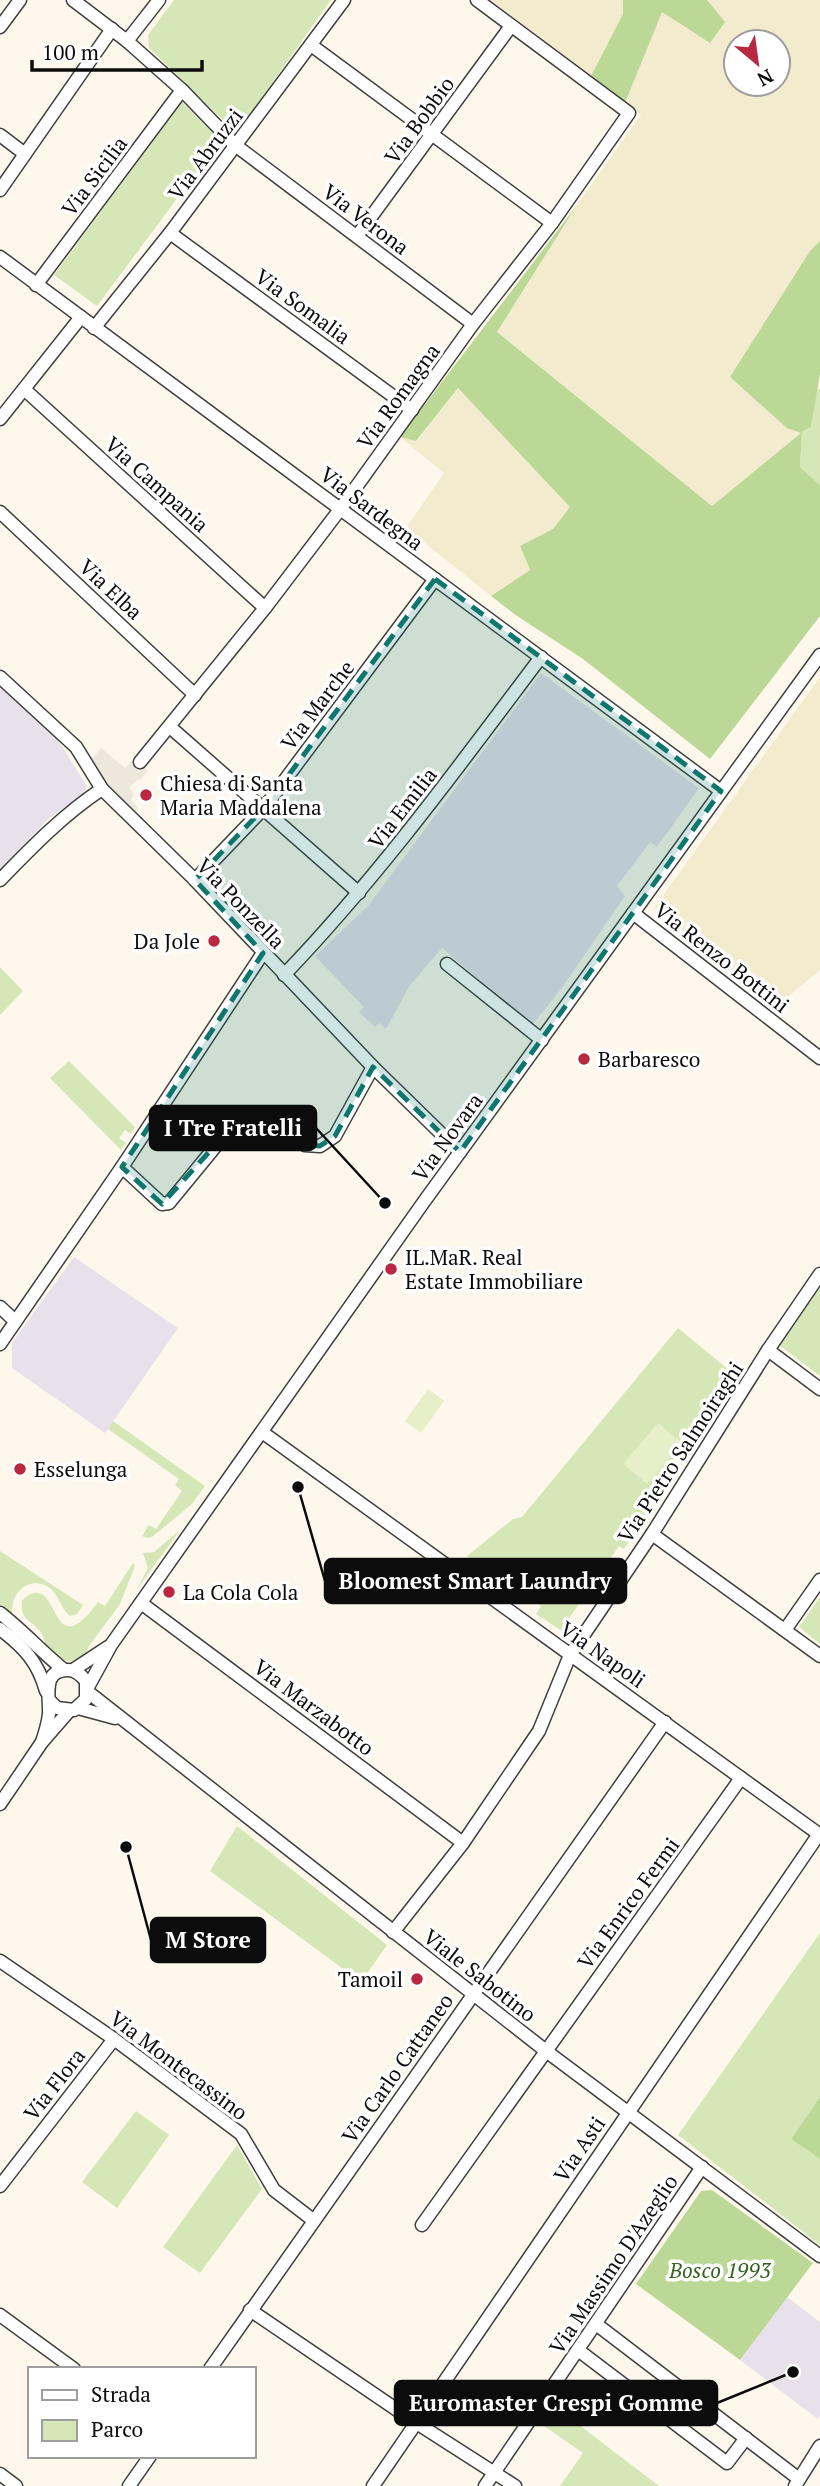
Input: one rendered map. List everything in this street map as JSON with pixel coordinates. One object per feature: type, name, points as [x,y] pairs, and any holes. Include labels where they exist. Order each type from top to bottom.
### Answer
[{"type":"street","points":[[0,27],[20,0]]},
{"type":"street","name":"Via Verona","points":[[73,0],[127,41],[182,90],[235,145],[473,324]]},
{"type":"street","points":[[127,41],[159,0]]},
{"type":"street","name":"Via Abruzzi","points":[[94,328],[170,233],[344,0]]},
{"type":"street","points":[[477,0],[511,26]]},
{"type":"street","name":"Via Romagna","points":[[140,762],[265,608],[344,504],[473,324],[552,223],[629,113],[511,26]]},
{"type":"street","name":"Via Bobbio","points":[[357,236],[511,26]]},
{"type":"street","points":[[0,190],[112,29]]},
{"type":"street","points":[[311,45],[552,223]]},
{"type":"street","name":"Via Sicilia","points":[[36,285],[182,90]]},
{"type":"street","points":[[0,135],[25,154]]},
{"type":"street","name":"Via Somalia","points":[[170,233],[412,410]]},
{"type":"street","name":"Via Sardegna","points":[[0,257],[94,328],[344,504],[435,579],[721,792]]},
{"type":"street","points":[[0,419],[80,317]]},
{"type":"street","name":"Via Campania","points":[[24,390],[265,608]]},
{"type":"street","name":"Via Elba","points":[[0,512],[195,695]]},
{"type":"street","name":"Via Marche","points":[[194,880],[264,808],[435,579]]},
{"type":"street","name":"Via Novara","points":[[88,1690],[111,1645],[460,1152],[820,655]]},
{"type":"street","name":"Via Emilia","points":[[284,975],[359,893],[417,823],[541,657]]},
{"type":"street","name":"Via Ponzella","points":[[0,677],[76,747],[102,789],[460,1152]]},
{"type":"street","points":[[170,727],[359,893]]},
{"type":"street","points":[[0,880],[40,838],[102,789]]},
{"type":"street","name":"Via Renzo Bottini","points":[[633,912],[820,1058]]},
{"type":"street","points":[[0,1344],[122,1167],[263,953]]},
{"type":"street","points":[[447,964],[542,1040]]},
{"type":"street","points":[[122,1167],[162,1204],[169,1203],[229,1130],[245,1123],[266,1121],[305,1145],[320,1146],[335,1136],[373,1066]]},
{"type":"street","name":"Via Pietro Salmoiraghi","points":[[393,1932],[463,1843],[539,1731],[570,1655],[652,1534],[768,1350],[820,1274]]},
{"type":"street","points":[[0,1307],[15,1321]]},
{"type":"street","points":[[768,1350],[820,1389]]},
{"type":"street","name":"Via Napoli","points":[[262,1432],[820,1835]]},
{"type":"street","points":[[652,1534],[820,1656]]},
{"type":"street","points":[[785,1630],[820,1580]]},
{"type":"street","name":"Via Marzabotto","points":[[141,1603],[463,1843]]},
{"type":"street","points":[[0,1613],[26,1633],[47,1657],[83,1677],[88,1690],[83,1704],[74,1709],[42,1742],[0,1804]]},
{"type":"street","points":[[0,1629],[22,1646],[35,1662],[48,1696],[57,1708],[74,1709]]},
{"type":"street","name":"Via Novara","points":[[69,1670],[111,1645]]},
{"type":"street","points":[[42,1742],[49,1714],[49,1680],[58,1672],[69,1670]]},
{"type":"street","name":"Viale Sabotino","points":[[88,1690],[120,1719],[393,1932],[820,2256]]},
{"type":"street","name":"Viale Sabotino","points":[[74,1709],[120,1719]]},
{"type":"street","name":"Via Carlo Cattaneo","points":[[211,2367],[665,1722]]},
{"type":"street","name":"Via Enrico Fermi","points":[[422,2225],[741,1778]]},
{"type":"street","name":"Via Asti","points":[[373,2486],[820,1835]]},
{"type":"street","name":"Via Montecassino","points":[[0,1961],[114,2039],[241,2134],[274,2190],[313,2220]]},
{"type":"street","name":"Via Flora","points":[[0,2186],[114,2039]]},
{"type":"street","name":"Via Massimo D'Azeglio","points":[[485,2486],[702,2167]]},
{"type":"street","points":[[250,2310],[515,2486]]},
{"type":"street","points":[[0,2315],[71,2367]]},
{"type":"street","points":[[596,2324],[746,2438],[797,2482],[820,2446]]},
{"type":"street","points":[[578,2350],[727,2463],[746,2438]]},
{"type":"street","points":[[660,2412],[679,2387]]},
{"type":"street","points":[[129,2486],[149,2458]]},
{"type":"street","points":[[0,2474],[16,2486]]},
{"type":"highlighted area","points":[[435,579],[721,791],[460,1152],[373,1067],[335,1136],[320,1146],[305,1145],[266,1121],[245,1123],[229,1130],[162,1204],[122,1167],[263,953],[195,880],[264,808]]},
{"type":"shaded area","points":[[487,0],[623,0],[623,14],[590,78]]},
{"type":"shaded area","points":[[707,0],[820,0],[820,241],[810,251],[731,377],[802,432],[712,506],[497,332],[577,205],[641,115],[625,103],[662,11]]},
{"type":"shaded area","points":[[458,388],[571,507],[554,529],[520,546],[530,570],[491,596],[406,528],[444,473],[400,437],[417,441]]},
{"type":"shaded area","points":[[541,673],[699,788],[657,847],[650,842],[617,886],[625,896],[561,989],[532,1025],[442,948],[410,985],[386,1029],[380,1023],[375,1027],[359,1012],[364,1007],[315,956],[368,906]]},
{"type":"shaded area","points":[[820,677],[820,970],[778,1005],[654,908]]},
{"type":"shaded area","points":[[0,688],[49,726],[87,786],[83,794],[48,819],[0,870]]},
{"type":"shaded area","points":[[101,748],[125,768],[134,759],[148,771],[129,788],[134,794],[131,800],[138,807],[135,814],[88,763]]},
{"type":"shaded area","points":[[74,1257],[178,1328],[105,1433],[12,1368],[12,1343]]},
{"type":"shaded area","points":[[787,2297],[820,2322],[818,2419],[740,2360]]},
{"type":"green space","points":[[174,0],[331,0],[239,130],[233,130],[149,48],[148,35]]},
{"type":"green space","points":[[623,0],[707,0],[725,22],[710,43],[662,12],[625,103],[590,78],[623,14]]},
{"type":"green space","points":[[182,102],[220,141],[97,306],[54,275]]},
{"type":"green space","points":[[577,205],[497,332],[712,506],[801,433],[787,428],[730,377],[810,251],[820,241],[820,374],[811,427],[802,432],[800,467],[820,485],[820,616],[710,759],[583,659],[491,596],[530,570],[520,546],[553,529],[570,507],[458,388],[416,441],[400,437]]},
{"type":"green space","points":[[817,388],[820,390],[820,485],[800,467],[802,432],[811,427]]},
{"type":"green space","points":[[0,967],[23,991],[0,1015]]},
{"type":"green space","points":[[69,1061],[135,1127],[131,1134],[125,1130],[119,1138],[126,1143],[121,1150],[50,1078]]},
{"type":"green space","points":[[820,1287],[820,1376],[779,1345]]},
{"type":"green space","points":[[678,1328],[735,1375],[736,1381],[715,1414],[708,1409],[646,1501],[653,1506],[624,1549],[619,1546],[568,1620],[575,1625],[568,1635],[536,1614],[541,1606],[467,1556],[513,1519],[522,1517]]},
{"type":"green space","points":[[428,1389],[444,1401],[421,1433],[405,1421]]},
{"type":"green space","points":[[113,1421],[205,1486],[192,1504],[152,1537],[142,1536],[149,1525],[156,1529],[182,1491],[175,1485],[179,1479],[108,1429]]},
{"type":"green space","points":[[658,1423],[682,1443],[647,1484],[623,1464]]},
{"type":"green space","points":[[181,1529],[137,1589],[148,1568],[143,1553],[154,1552]]},
{"type":"green space","points":[[0,1551],[83,1605],[77,1614],[70,1616],[51,1589],[39,1583],[25,1586],[19,1591],[13,1604],[14,1619],[0,1608]]},
{"type":"green space","points":[[133,1563],[135,1566],[120,1604],[89,1646],[84,1659],[68,1661],[53,1656],[40,1631],[24,1616],[22,1600],[35,1593],[44,1595],[62,1623],[70,1626],[82,1621],[98,1602],[105,1606]]},
{"type":"green space","points":[[820,1597],[820,1644],[799,1627]]},
{"type":"green space","points":[[237,1826],[387,1945],[361,1982],[210,1871]]},
{"type":"green space","points":[[820,1933],[820,2097],[791,2139],[820,2159],[820,2245],[678,2135]]},
{"type":"green space","points":[[820,2097],[820,2159],[791,2139]]},
{"type":"green space","points":[[136,2111],[169,2135],[117,2208],[82,2182]]},
{"type":"green space","points":[[237,2145],[262,2189],[200,2273],[163,2247]]},
{"type":"green space","name":"Bosco 1993","points":[[712,2190],[813,2263],[740,2360],[636,2284],[701,2191]]},
{"type":"green space","points":[[553,2405],[659,2486],[560,2486],[583,2453],[541,2424]]},
{"type":"place","name":"Chiesa di Santa Maria Maddalena","points":[[146,795]]},
{"type":"place","name":"Da Jole","points":[[214,941]]},
{"type":"place","name":"Barbaresco","points":[[584,1059]]},
{"type":"place","name":"I Tre Fratelli","points":[[385,1203]]},
{"type":"place","name":"IL.MaR. Real Estate Immobiliare","points":[[391,1269]]},
{"type":"place","name":"Esselunga","points":[[20,1469]]},
{"type":"place","name":"Bloomest Smart Laundry","points":[[298,1487]]},
{"type":"place","name":"La Cola Cola","points":[[169,1592]]},
{"type":"place","name":"M Store","points":[[126,1847]]},
{"type":"place","name":"Tamoil","points":[[417,1979]]},
{"type":"place","name":"Euromaster Crespi Gomme","points":[[793,2372]]}]
